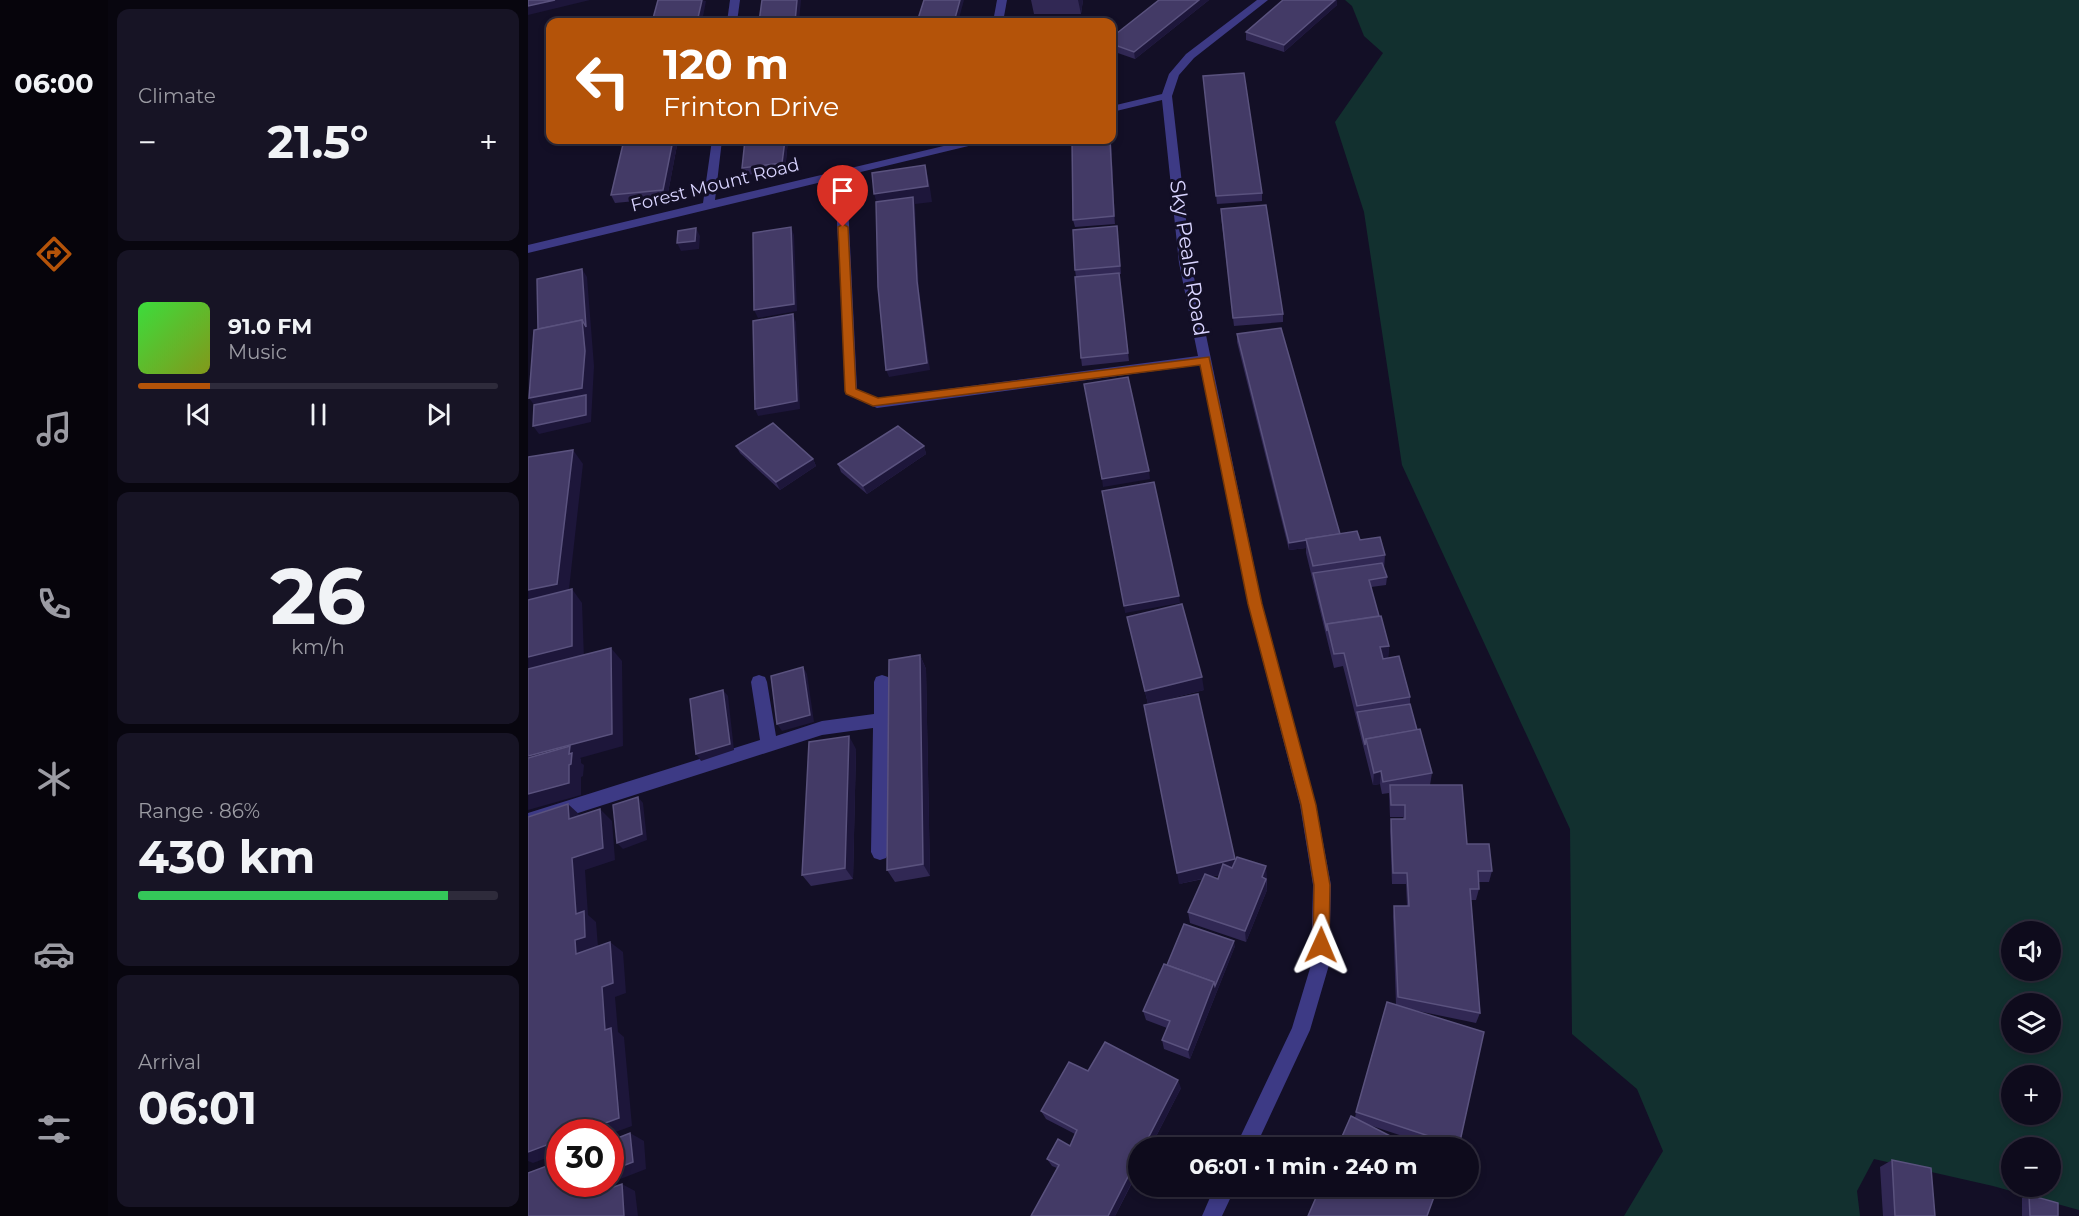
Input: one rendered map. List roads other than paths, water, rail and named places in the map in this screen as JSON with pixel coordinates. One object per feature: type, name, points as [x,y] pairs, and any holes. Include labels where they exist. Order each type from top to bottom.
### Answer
[{"type":"street","points":[[733,18],[735,0]]},
{"type":"street","points":[[999,18],[1002,0]]},
{"type":"street","points":[[1116,108],[1167,96],[1174,74],[1190,56],[1263,0]]},
{"type":"street","name":"Sky Peals Road","points":[[1167,96],[1185,263],[1255,604],[1308,805],[1322,885],[1320,965],[1301,1030],[1250,1137]]},
{"type":"street","points":[[709,205],[717,144]]},
{"type":"street","name":"Forest Mount Road","points":[[528,249],[964,144]]},
{"type":"street","points":[[834,174],[842,204],[850,391],[877,403],[1205,360]]},
{"type":"street","points":[[759,682],[769,744]]},
{"type":"street","points":[[880,852],[882,682]]},
{"type":"street","points":[[528,821],[822,728],[881,720]]},
{"type":"street","points":[[1212,1216],[1221,1197]]}]
